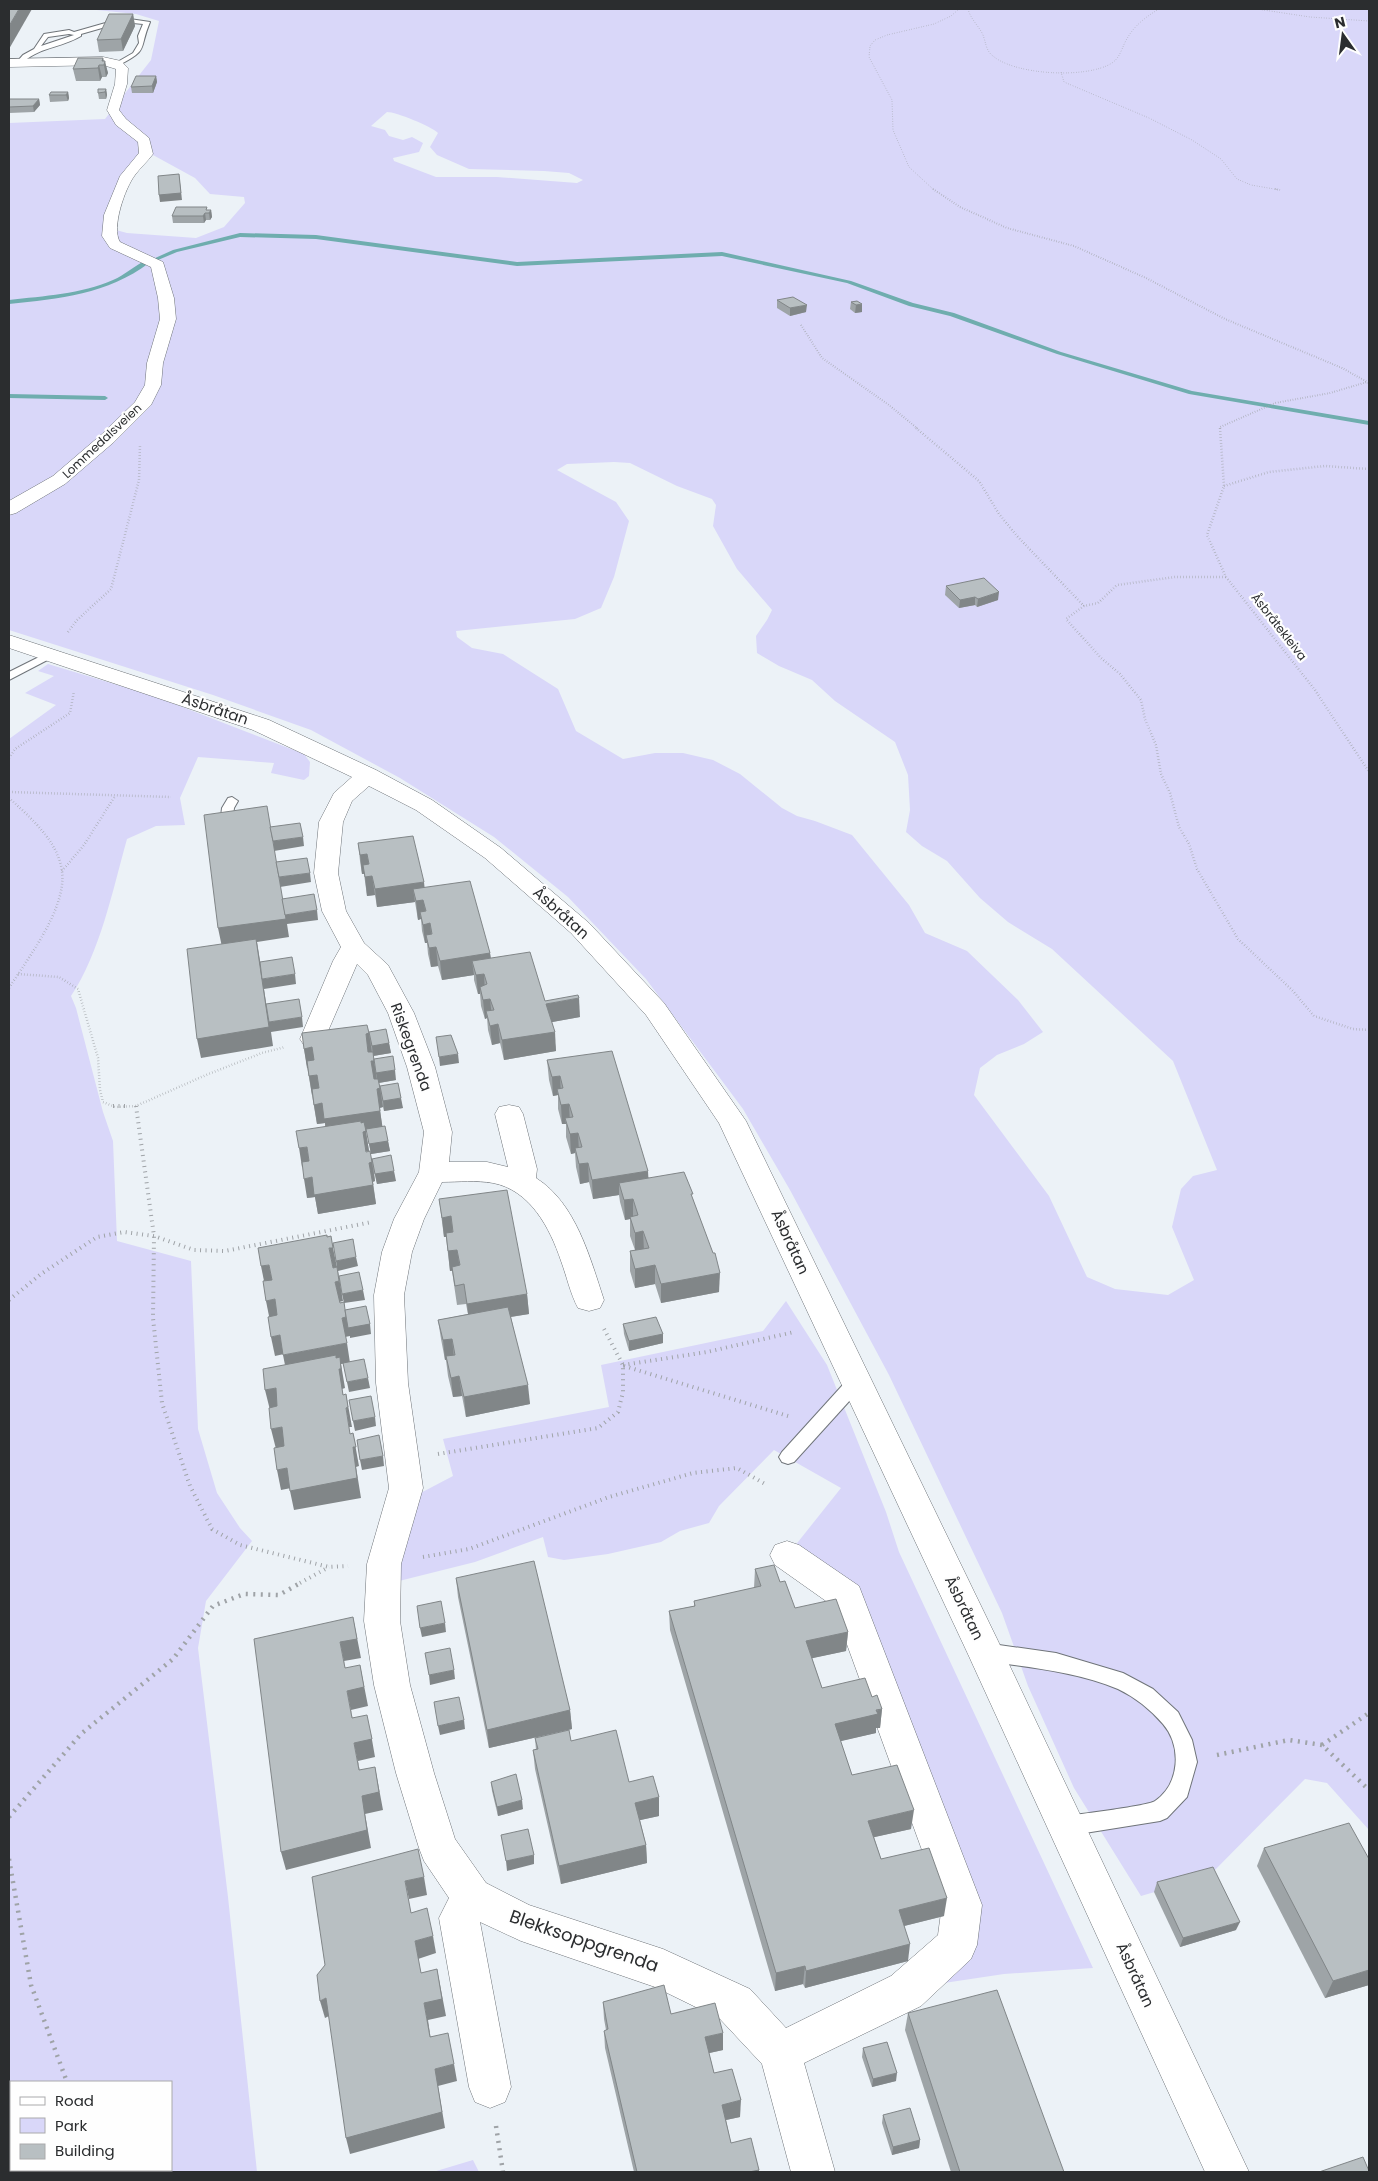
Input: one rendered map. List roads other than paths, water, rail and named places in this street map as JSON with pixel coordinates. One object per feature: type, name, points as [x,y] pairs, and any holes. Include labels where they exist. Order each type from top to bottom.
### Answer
[{"type":"street","points":[[14,63],[103,61],[117,64]]},
{"type":"street","name":"Lommedalsveien","points":[[9,509],[59,480],[108,438],[142,405],[153,385],[155,363],[168,319],[166,298],[158,265],[115,245],[109,236],[111,215],[127,176],[146,154],[144,141],[121,122],[114,110],[121,84],[122,68],[117,64]]},
{"type":"street","name":"Åsbråtan","points":[[9,641],[261,725],[368,775],[424,805],[492,853],[580,928],[655,1009],[732,1121],[985,1652],[1227,2172]]},
{"type":"street","name":"Riskegrenda","points":[[368,775],[342,798],[331,822],[326,873],[334,911],[354,947],[378,971],[401,1013],[421,1067],[438,1132],[433,1172],[396,1252],[389,1295],[392,1383],[406,1488],[384,1564]]},
{"type":"street","points":[[313,1039],[346,961],[354,947]]},
{"type":"street","points":[[509,1114],[523,1168],[520,1180]]},
{"type":"street","points":[[433,1172],[494,1173],[520,1180],[543,1198],[563,1228],[588,1300]]},
{"type":"street","points":[[780,2053],[906,1991],[957,1945],[962,1905],[847,1597],[787,1555]]},
{"type":"street","name":"Blekksoppgrenda","points":[[384,1564],[382,1621],[392,1685],[415,1773],[438,1848],[472,1897],[521,1922],[664,1969],[735,2004],[780,2053],[813,2172]]},
{"type":"street","points":[[472,1897],[459,1918],[490,2087]]},
{"type":"lane","points":[[37,48],[46,35],[60,32],[76,33],[124,20],[147,22],[141,36],[142,43],[136,54],[117,64]]},
{"type":"lane","points":[[14,63],[37,48],[79,35],[76,33]]},
{"type":"lane","points":[[9,677],[50,654]]},
{"type":"lane","points":[[226,825],[228,808],[232,800]]},
{"type":"lane","points":[[788,1457],[856,1382]]},
{"type":"lane","points":[[985,1652],[1056,1662],[1124,1682],[1146,1695],[1171,1718],[1182,1740],[1187,1762],[1180,1790],[1160,1811],[1066,1826]]},
{"type":"waterway","points":[[156,259],[175,251],[240,235],[316,237],[517,264],[722,254],[849,282],[911,305],[952,314],[1059,353],[1191,393],[1369,423]]},
{"type":"waterway","points":[[9,302],[64,295],[99,288],[132,273],[147,262]]},
{"type":"waterway","points":[[9,396],[105,398]]}]
